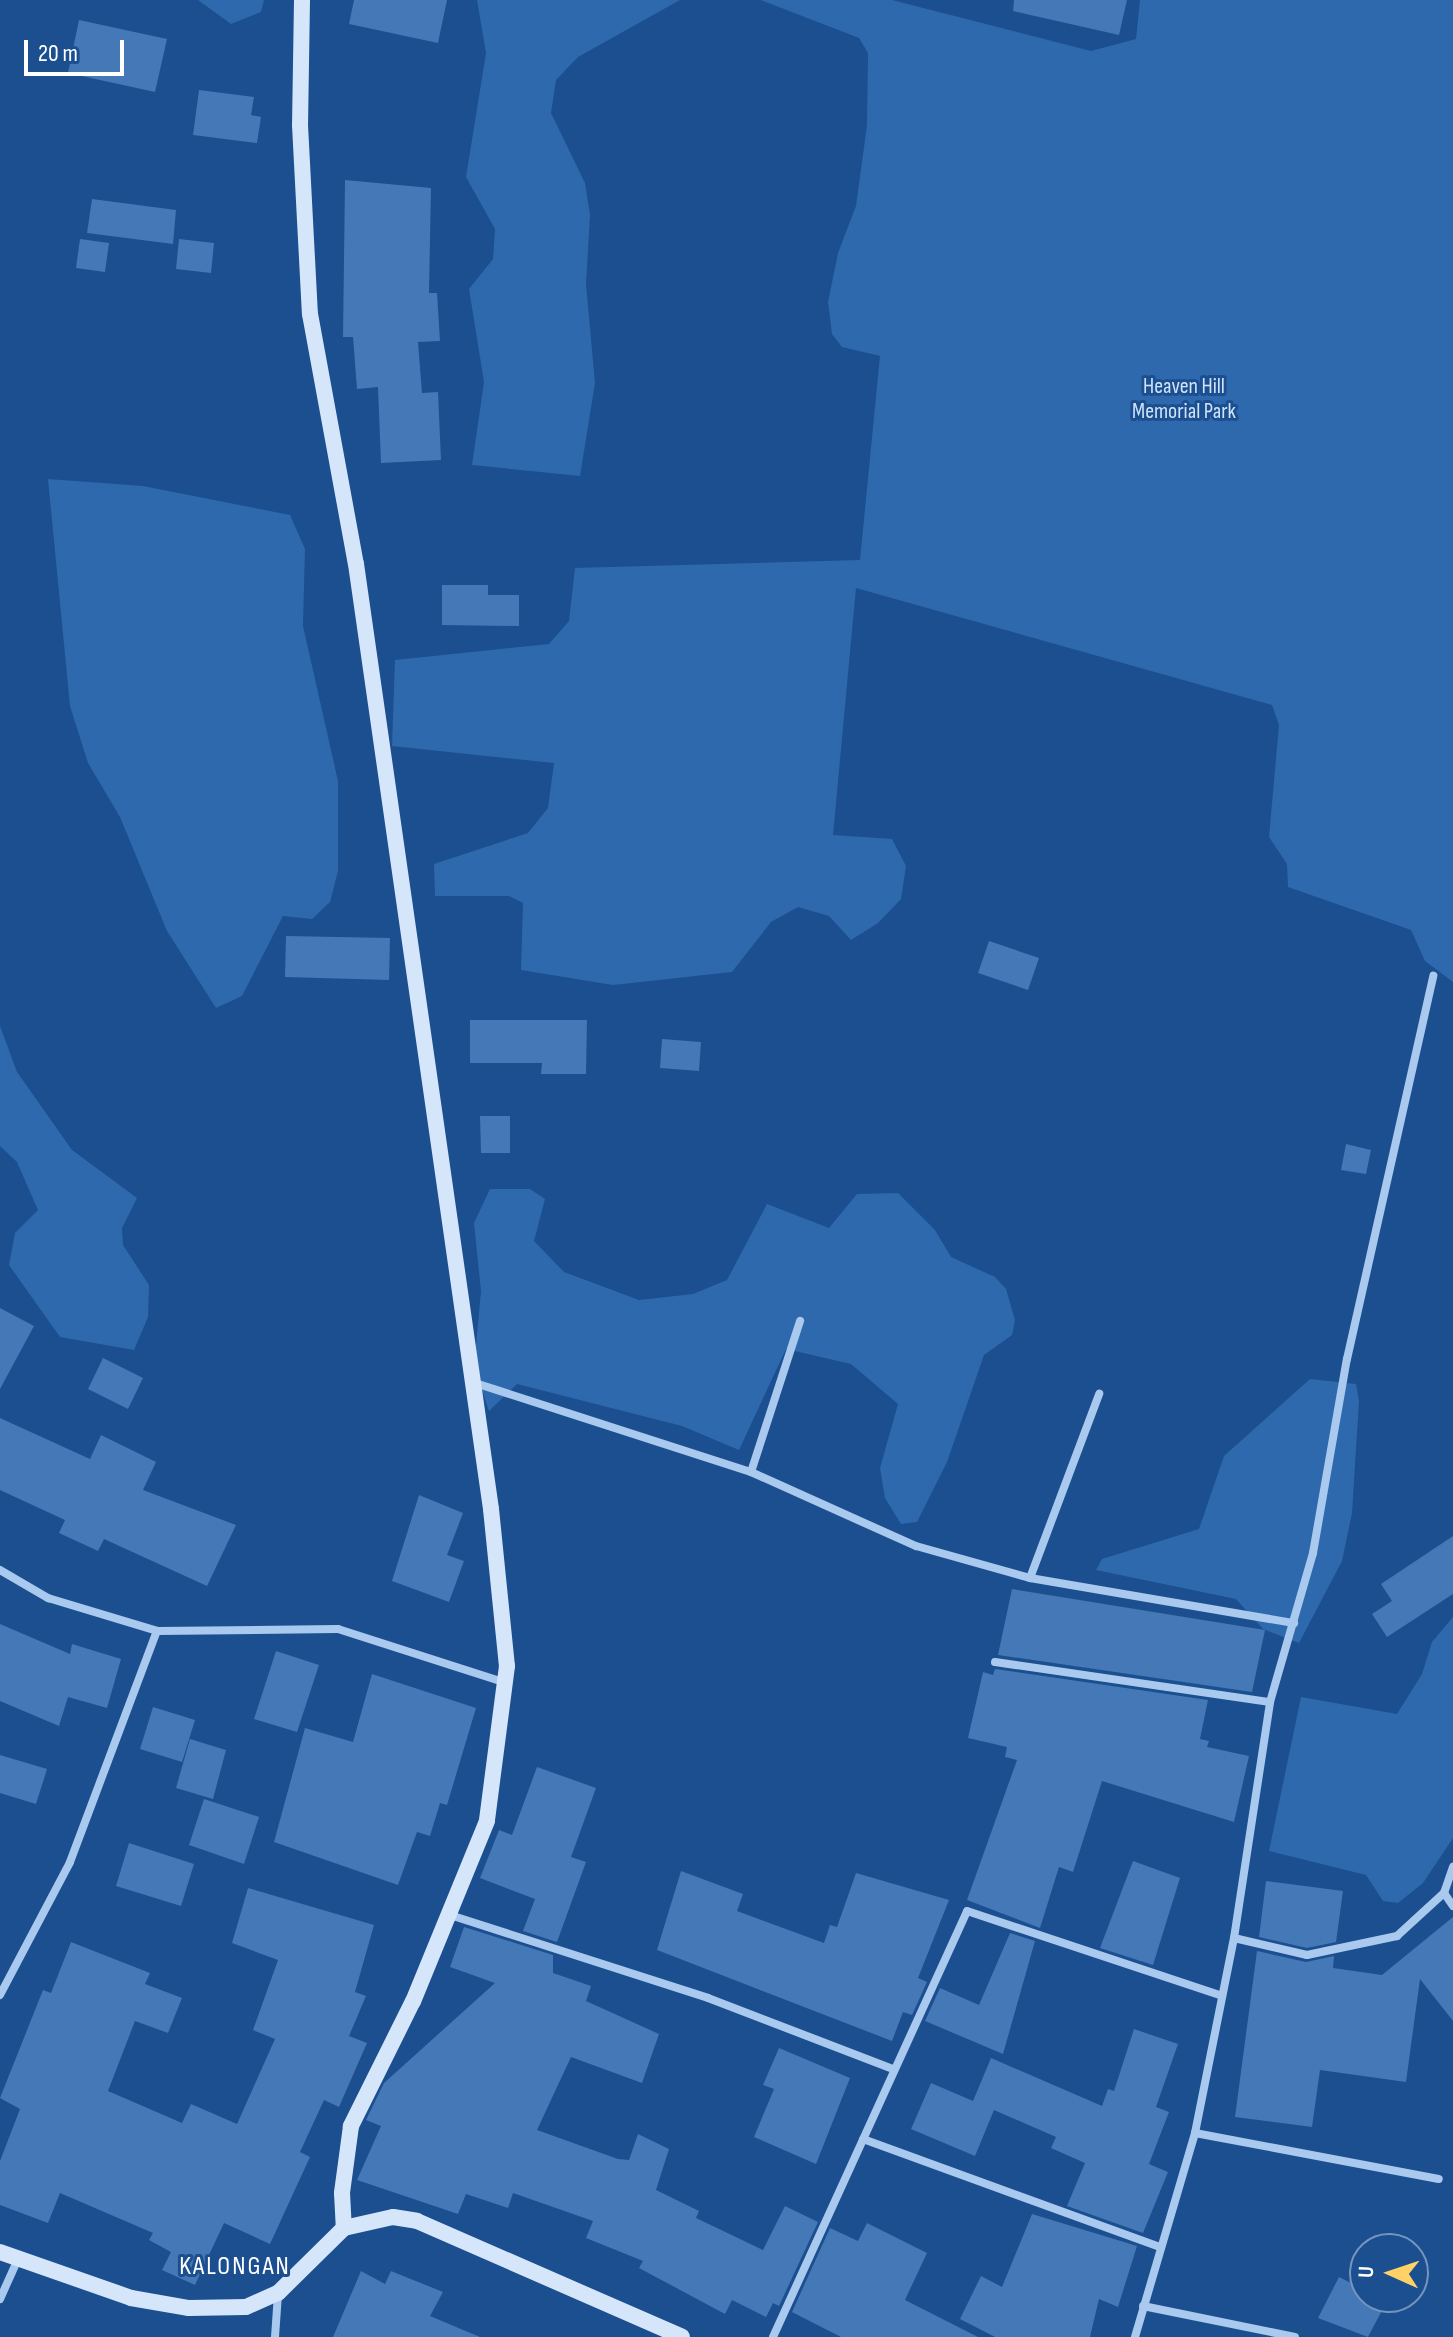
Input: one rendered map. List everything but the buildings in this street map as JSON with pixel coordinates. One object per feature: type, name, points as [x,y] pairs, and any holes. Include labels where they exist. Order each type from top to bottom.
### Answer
[{"type":"street","points":[[302,0],[300,125],[310,314],[346,499],[491,1509],[506,1683],[487,1821],[450,1915],[351,2126],[342,2193],[344,2228]]},
{"type":"street","points":[[1135,2337],[1195,2133],[1220,1995],[1234,1938],[1270,1702],[1294,1623],[1433,976]]},
{"type":"street","points":[[751,1472],[800,1321]]},
{"type":"street","points":[[471,1382],[751,1472],[916,1546],[1030,1578],[1294,1623]]},
{"type":"street","points":[[1030,1578],[1099,1394]]},
{"type":"street","points":[[0,1570],[48,1598],[157,1631],[338,1629],[506,1683]]},
{"type":"street","points":[[0,1995],[70,1862],[157,1631]]},
{"type":"street","points":[[995,1662],[1270,1702]]},
{"type":"street","points":[[1234,1938],[1307,1955],[1397,1936],[1444,1893],[1453,1867]]},
{"type":"street","points":[[1444,1893],[1453,1906]]},
{"type":"street","points":[[773,2337],[967,1911],[1220,1995]]},
{"type":"street","points":[[450,1915],[708,1998],[893,2069]]},
{"type":"street","points":[[1195,2133],[1439,2179]]},
{"type":"street","points":[[863,2139],[1160,2247]]},
{"type":"street","points":[[0,2252],[131,2298],[189,2308],[246,2307],[278,2293],[344,2228],[393,2217],[417,2221],[682,2337]]},
{"type":"street","points":[[0,2299],[18,2259]]},
{"type":"street","points":[[275,2337],[278,2293]]},
{"type":"street","points":[[1143,2306],[1295,2337]]},
{"type":"green space","points":[[198,0],[264,0],[261,12],[231,24]]},
{"type":"green space","points":[[477,0],[680,0],[578,57],[556,80],[551,113],[585,183],[590,215],[586,284],[595,383],[580,476],[472,465],[484,382],[469,289],[493,259],[495,229],[466,177],[486,53]]},
{"type":"green space","name":"Heaven Hill Memorial Park","points":[[761,0],[892,0],[1091,51],[1136,39],[1140,0],[1453,0],[1453,982],[1425,961],[1411,930],[1288,887],[1287,864],[1269,837],[1279,725],[1272,705],[856,588],[833,835],[892,839],[906,866],[901,899],[878,923],[851,940],[829,916],[798,907],[771,922],[732,972],[613,985],[521,970],[523,903],[509,896],[435,896],[434,864],[528,833],[548,808],[554,763],[392,746],[395,660],[549,644],[569,621],[575,568],[860,560],[880,356],[842,347],[832,334],[828,302],[838,253],[856,206],[867,125],[868,53],[859,38]]},
{"type":"green space","points":[[48,479],[143,486],[290,515],[305,549],[303,626],[338,781],[338,871],[330,902],[312,919],[283,916],[242,996],[216,1008],[167,931],[120,817],[88,763],[70,706]]},
{"type":"green space","points":[[0,1026],[17,1072],[72,1150],[137,1198],[122,1228],[123,1245],[149,1285],[148,1317],[134,1350],[60,1337],[9,1265],[15,1233],[38,1210],[17,1162],[0,1146]]},
{"type":"green space","points":[[490,1189],[530,1189],[545,1199],[534,1241],[564,1272],[639,1300],[693,1294],[727,1280],[767,1204],[829,1228],[857,1194],[898,1193],[935,1230],[951,1257],[995,1277],[1006,1289],[1015,1320],[1012,1335],[984,1355],[947,1462],[917,1522],[901,1524],[885,1498],[880,1468],[898,1404],[851,1364],[786,1349],[739,1450],[682,1426],[517,1384],[489,1411],[474,1367],[481,1291],[474,1223]]},
{"type":"green space","points":[[1310,1379],[1356,1384],[1359,1401],[1352,1513],[1342,1561],[1299,1643],[1263,1629],[1236,1599],[1096,1570],[1102,1559],[1199,1529],[1224,1456]]},
{"type":"green space","points":[[1453,1617],[1453,1838],[1423,1883],[1398,1903],[1383,1901],[1366,1875],[1269,1851],[1301,1697],[1397,1714],[1422,1674],[1432,1642]]},
{"type":"district","name":"KALONGAN","points":[[235,2267]]}]
